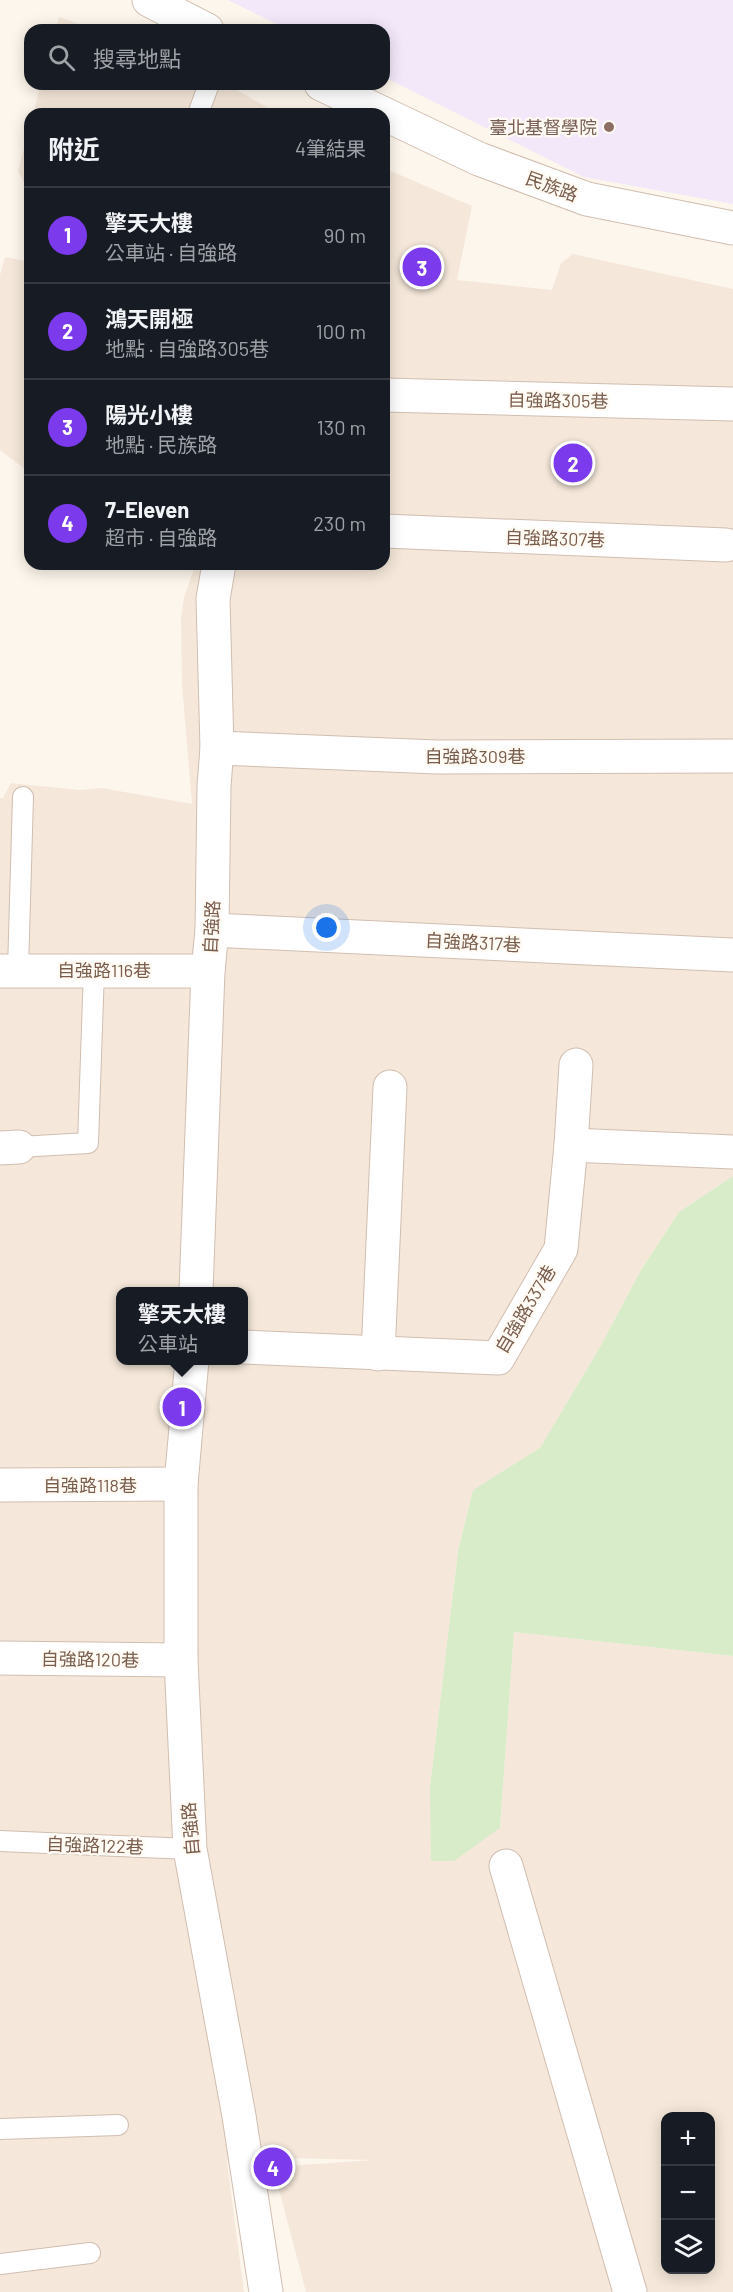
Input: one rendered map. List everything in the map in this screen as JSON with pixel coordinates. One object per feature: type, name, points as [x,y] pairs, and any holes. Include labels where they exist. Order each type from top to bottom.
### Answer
[{"type":"street","points":[[158,2],[196,24]]},
{"type":"street","points":[[333,90],[371,108]]},
{"type":"street","name":"民族路","points":[[390,117],[479,159],[587,199],[733,228]]},
{"type":"street","name":"自強路305巷","points":[[390,396],[733,404]]},
{"type":"street","name":"自強路307巷","points":[[390,531],[726,545]]},
{"type":"street","name":"自強路","points":[[196,1287],[208,971],[212,930],[214,786],[217,748],[213,599],[218,570]]},
{"type":"street","name":"自強路309巷","points":[[217,748],[437,757],[733,756]]},
{"type":"street","name":"自強路317巷","points":[[212,930],[733,955]]},
{"type":"street","name":"自強路116巷","points":[[9,971],[208,971]]},
{"type":"street","name":"自強路337巷","points":[[248,1347],[498,1358],[561,1249],[572,1145],[576,1065]]},
{"type":"street","points":[[378,1354],[390,1087]]},
{"type":"street","points":[[572,1145],[733,1152]]},
{"type":"street","name":"自強路","points":[[192,1365],[181,1484],[181,1660],[190,1849],[240,2116],[266,2292]]},
{"type":"street","name":"自強路118巷","points":[[0,1485],[181,1484]]},
{"type":"street","name":"自強路120巷","points":[[0,1658],[181,1660]]},
{"type":"street","points":[[506,1866],[630,2292]]},
{"type":"lane","points":[[200,108],[207,90]]},
{"type":"lane","points":[[9,971],[23,797]]},
{"type":"lane","points":[[9,1147],[88,1143],[94,970]]},
{"type":"lane","name":"自強路122巷","points":[[0,1841],[190,1849]]},
{"type":"lane","points":[[0,2129],[118,2125]]},
{"type":"lane","points":[[0,2264],[90,2253]]},
{"type":"shaded area","name":"臺北基督學院","points":[[228,0],[733,0],[733,204],[584,177],[390,80],[390,24],[277,24]]},
{"type":"shaded area","points":[[59,17],[79,24],[57,24]]},
{"type":"shaded area","points":[[39,90],[237,90],[268,108],[35,108]]},
{"type":"shaded area","points":[[24,148],[24,182],[18,171]]},
{"type":"shaded area","points":[[390,171],[472,206],[457,280],[552,290],[561,263],[573,254],[733,289],[733,1176],[679,1212],[641,1270],[600,1347],[540,1448],[473,1490],[458,1551],[430,1787],[500,1828],[514,1632],[733,1656],[733,2292],[306,2292],[273,2167],[373,2160],[289,2158],[227,2161],[244,2292],[0,2292],[0,798],[3,798],[11,783],[80,790],[102,788],[192,804],[182,685],[181,619],[184,597],[194,570],[390,570]]},
{"type":"shaded area","points":[[5,257],[24,261],[24,468],[0,450],[0,275]]},
{"type":"green space","points":[[733,1176],[733,1656],[514,1632],[500,1828],[454,1861],[431,1861],[430,1787],[458,1551],[473,1490],[540,1448],[600,1347],[641,1270],[679,1212]]},
{"type":"place","name":"臺北基督學院","points":[[609,127]]},
{"type":"place","name":"陽光小樓","points":[[422,267]]},
{"type":"place","name":"鴻天開極","points":[[573,463]]},
{"type":"place","name":"擎天大樓","points":[[182,1407]]},
{"type":"place","name":"7-Eleven","points":[[273,2167]]}]
